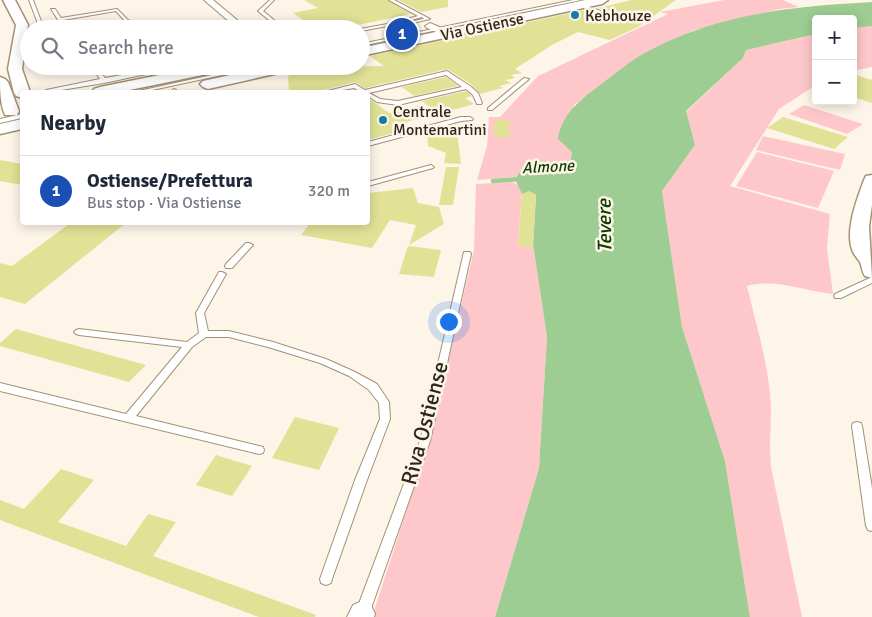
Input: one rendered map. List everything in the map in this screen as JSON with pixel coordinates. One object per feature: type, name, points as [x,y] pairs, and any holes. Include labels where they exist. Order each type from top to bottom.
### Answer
[{"type":"main road","points":[[9,0],[21,20]]},
{"type":"main road","name":"Via Ostiense","points":[[370,45],[434,26],[553,0]]},
{"type":"main road","name":"Via Ostiense","points":[[370,36],[398,27],[434,26],[579,2],[602,0]]},
{"type":"main road","points":[[4,46],[7,30]]},
{"type":"main road","points":[[18,109],[15,69],[20,45]]},
{"type":"main road","points":[[101,90],[180,75]]},
{"type":"main road","points":[[182,90],[251,75]]},
{"type":"main road","points":[[0,82],[18,109]]},
{"type":"main road","points":[[0,129],[20,124]]},
{"type":"street","points":[[208,0],[233,20]]},
{"type":"street","points":[[872,180],[862,209],[860,226],[862,250],[872,270]]},
{"type":"lane","points":[[30,0],[40,20]]},
{"type":"lane","points":[[272,0],[260,11],[272,20]]},
{"type":"lane","points":[[391,0],[434,26]]},
{"type":"lane","points":[[579,2],[620,19]]},
{"type":"lane","points":[[53,10],[60,19],[117,10],[126,20]]},
{"type":"lane","name":"Via Ostiense","points":[[370,29],[398,27]]},
{"type":"lane","points":[[370,91],[447,73],[476,94],[479,103]]},
{"type":"lane","points":[[96,75],[101,90]]},
{"type":"lane","points":[[50,90],[101,90],[152,75]]},
{"type":"lane","points":[[147,90],[219,75]]},
{"type":"lane","points":[[490,109],[526,79]]},
{"type":"lane","points":[[336,90],[355,86],[361,90]]},
{"type":"lane","points":[[370,95],[379,101],[398,104],[468,87]]},
{"type":"lane","points":[[370,143],[461,119],[470,120]]},
{"type":"lane","points":[[370,183],[432,167]]},
{"type":"lane","points":[[229,266],[249,245]]},
{"type":"lane","name":"Riva Ostiense","points":[[361,615],[424,441],[467,254]]},
{"type":"lane","points":[[838,296],[872,270]]},
{"type":"lane","points":[[204,334],[200,313],[222,274]]},
{"type":"lane","points":[[80,332],[188,345]]},
{"type":"lane","points":[[128,418],[188,345],[204,334],[229,334],[270,344],[323,361],[352,374],[373,387],[384,402],[385,420],[360,480],[326,579]]},
{"type":"lane","points":[[0,388],[259,450]]},
{"type":"lane","points":[[857,426],[872,526]]},
{"type":"shaded area","points":[[724,0],[783,0],[799,7],[779,9],[695,30],[640,56],[574,105],[570,164],[559,165],[545,161],[526,163],[516,177],[477,180],[487,146],[489,117],[500,117],[538,76],[668,14],[660,12]]},
{"type":"shaded area","points":[[872,26],[872,67],[857,70],[857,60],[857,28]]},
{"type":"shaded area","points":[[812,35],[812,88],[779,109],[730,186],[830,214],[827,248],[833,294],[779,284],[768,283],[747,286],[765,360],[770,391],[771,467],[802,617],[750,617],[725,461],[682,327],[662,191],[695,145],[686,112],[743,58],[746,50]]},
{"type":"shaded area","points":[[804,105],[863,124],[847,134],[789,114]]},
{"type":"shaded area","points":[[763,136],[845,154],[840,170],[756,150]]},
{"type":"shaded area","points":[[757,152],[834,171],[818,208],[736,186]]},
{"type":"shaded area","points":[[511,182],[519,185],[522,194],[518,243],[525,247],[533,244],[547,337],[539,468],[495,617],[372,617],[430,438],[474,250],[476,184]]},
{"type":"water","name":"Tevere","points":[[872,2],[872,26],[857,28],[857,15],[812,15],[812,35],[746,50],[743,58],[686,111],[695,145],[662,191],[682,327],[725,461],[750,617],[495,617],[539,468],[547,337],[533,244],[536,195],[531,192],[522,194],[515,179],[526,163],[545,161],[559,165],[570,164],[572,152],[558,139],[560,129],[569,113],[589,94],[641,55],[669,41],[725,21],[811,6]]},
{"type":"building","points":[[304,0],[387,0],[411,14],[370,22],[370,20],[304,20],[293,13],[318,8]]},
{"type":"building","points":[[398,0],[448,0],[448,7],[421,12]]},
{"type":"building","points":[[632,0],[676,0],[638,27],[610,40],[578,32],[552,45],[515,69],[522,73],[511,75],[515,78],[505,80],[511,83],[499,86],[503,88],[480,94],[471,84],[447,69],[365,88],[355,82],[324,90],[289,90],[288,76],[291,75],[370,75],[370,66],[384,66],[370,56],[585,10],[618,22],[623,21],[624,17],[598,8]]},
{"type":"building","points":[[857,75],[872,80],[872,103],[857,98]]},
{"type":"building","points":[[446,77],[458,86],[414,96],[402,87]]},
{"type":"building","points":[[466,91],[472,96],[465,98],[474,104],[438,114],[422,101]]},
{"type":"building","name":"Centrale Montemartini","points":[[370,99],[389,113],[422,105],[425,117],[391,126],[409,129],[370,139]]},
{"type":"building","points":[[783,117],[848,137],[834,149],[767,128]]},
{"type":"building","points":[[495,120],[509,120],[509,137],[494,137]]},
{"type":"building","points":[[456,124],[461,164],[444,163],[446,153],[428,146],[427,132],[450,136],[453,125]]},
{"type":"building","points":[[0,160],[20,164],[20,185],[0,181]]},
{"type":"building","points":[[446,167],[459,167],[453,205],[439,205]]},
{"type":"building","points":[[413,188],[418,203],[439,207],[444,224],[409,245],[416,225],[390,220],[372,248],[301,235],[309,225],[370,225],[370,193]]},
{"type":"building","points":[[529,191],[536,195],[533,247],[525,247],[518,246],[522,194]]},
{"type":"building","points":[[68,225],[123,225],[25,304],[0,297],[0,263],[12,266]]},
{"type":"building","points":[[408,246],[441,250],[434,277],[399,274]]},
{"type":"building","points":[[16,329],[146,365],[129,382],[0,346],[0,343]]},
{"type":"building","points":[[295,417],[339,428],[319,470],[272,458]]},
{"type":"building","points":[[216,455],[252,466],[232,496],[196,485]]},
{"type":"building","points":[[61,469],[94,480],[58,522],[126,546],[148,514],[176,522],[153,556],[316,615],[315,617],[259,617],[0,520],[0,500],[24,509]]},
{"type":"waterway","name":"Almone","points":[[493,181],[520,179]]},
{"type":"place","name":"Kebhouze","points":[[575,15]]},
{"type":"place","name":"Ostiense/Prefettura","points":[[402,34]]},
{"type":"place","name":"Centrale Montemartini","points":[[383,120]]}]
